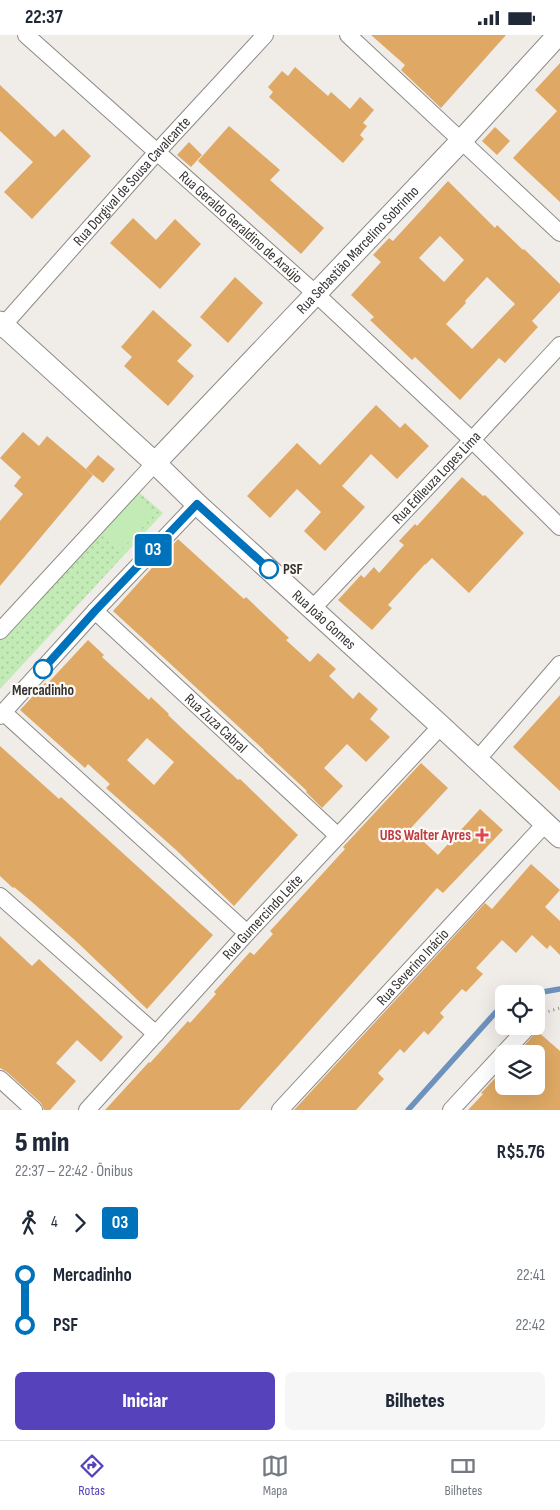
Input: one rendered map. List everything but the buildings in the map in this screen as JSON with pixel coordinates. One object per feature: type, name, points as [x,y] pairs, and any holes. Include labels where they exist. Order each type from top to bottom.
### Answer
[{"type":"street","name":"Rua Geraldo Geraldino de Araújo","points":[[26,35],[316,294],[472,440],[560,527]]},
{"type":"street","name":"Rua Dorgival de Sousa Cavalcante","points":[[1,325],[265,35]]},
{"type":"street","points":[[348,35],[560,233]]},
{"type":"street","name":"Rua Sebastião Marcelino Sobrinho","points":[[155,463],[461,141],[558,35]]},
{"type":"street","name":"Rua João Gomes","points":[[1,325],[155,463],[197,504],[553,830]]},
{"type":"street","name":"Rua Edileuza Lopes Lima","points":[[312,609],[560,345]]},
{"type":"street","points":[[0,631],[155,463]]},
{"type":"street","points":[[197,504],[95,611],[2,714],[248,933]]},
{"type":"street","name":"Rua Zuza Cabral","points":[[95,611],[338,836]]},
{"type":"street","points":[[477,760],[560,664]]},
{"type":"street","name":"Rua Gumercindo Leite","points":[[87,1110],[248,933],[441,726]]},
{"type":"street","name":"Rua Severino Inácio","points":[[280,1110],[553,830]]},
{"type":"street","points":[[0,895],[156,1034]]},
{"type":"street","points":[[451,1110],[521,1035]]},
{"type":"street","points":[[0,1079],[34,1110]]},
{"type":"path","points":[[545,1012],[560,1008]]},
{"type":"green space","points":[[134,488],[163,513],[0,689],[0,635]]},
{"type":"green space","points":[[135,495],[155,514],[119,552],[99,533]]},
{"type":"waterway","points":[[545,992],[560,989]]},
{"type":"waterway","points":[[408,1110],[495,1013]]},
{"type":"bus line","name":"03","points":[[43,669],[95,611],[197,504],[269,569]]},
{"type":"place","name":"PSF","points":[[269,569]]},
{"type":"place","name":"Mercadinho","points":[[43,669]]},
{"type":"place","name":"UBS Walter Ayres","points":[[482,835]]}]
